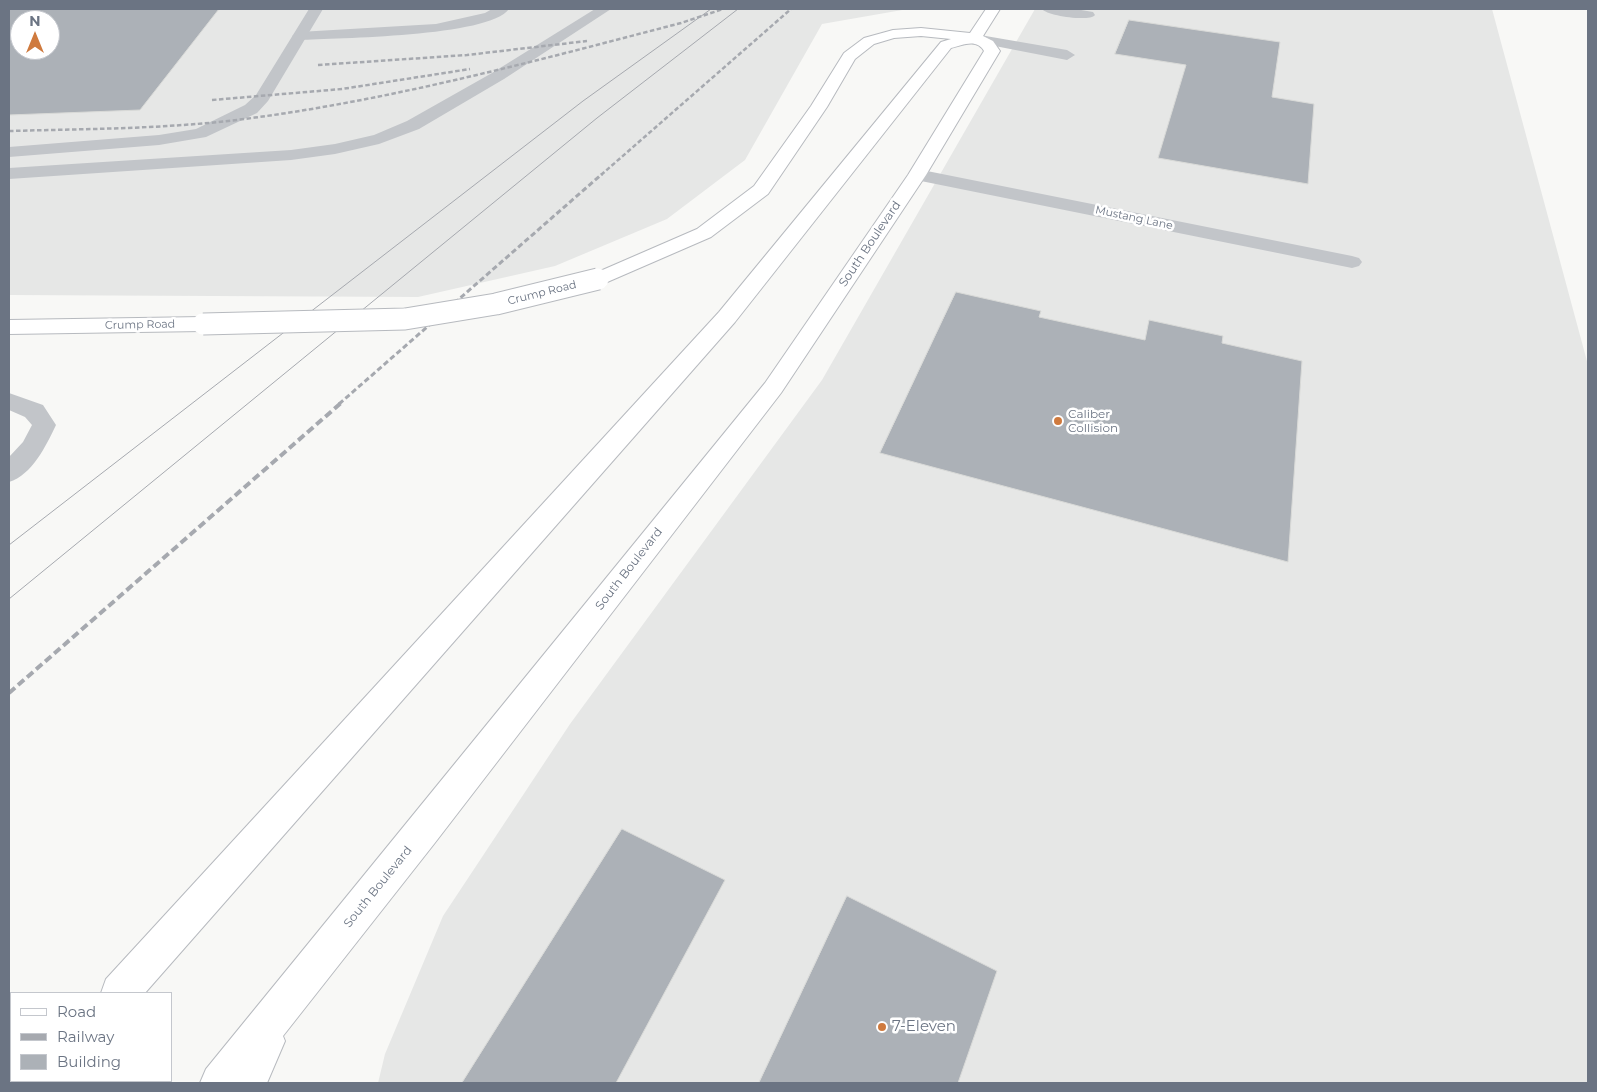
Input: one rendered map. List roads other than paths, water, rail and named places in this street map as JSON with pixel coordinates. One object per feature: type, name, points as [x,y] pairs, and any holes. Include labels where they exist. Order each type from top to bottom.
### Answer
[{"type":"main road","points":[[121,992],[728,317],[946,45],[974,38],[993,9]]},
{"type":"main road","name":"Crump Road","points":[[9,327],[405,319],[496,304],[598,279],[704,233],[761,190],[819,106],[849,56],[869,41],[893,34],[921,32],[974,38]]},
{"type":"main road","name":"South Boulevard","points":[[220,1083],[773,388],[917,175],[978,71],[992,51],[988,44],[974,38]]},
{"type":"main road","points":[[247,1083],[277,1012]]},
{"type":"street","points":[[9,152],[160,140],[200,133],[251,109],[262,98],[316,9]]},
{"type":"street","points":[[299,36],[436,28],[490,16],[502,9]]},
{"type":"street","points":[[9,174],[291,155],[379,140],[413,125],[498,76],[604,9]]},
{"type":"street","points":[[1049,9],[1088,15]]},
{"type":"street","points":[[974,38],[1067,55]]},
{"type":"street","name":"Mustang Lane","points":[[917,175],[1352,262]]},
{"type":"street","points":[[9,401],[34,411],[44,425],[33,447],[9,473]]},
{"type":"tram line","points":[[9,545],[583,101],[711,9]]},
{"type":"tram line","points":[[9,599],[597,118],[738,9]]},
{"type":"railway","points":[[9,131],[201,124],[342,104],[456,80],[681,23],[723,9]]},
{"type":"railway","points":[[601,175],[791,9]]},
{"type":"railway","points":[[318,65],[467,55],[587,41]]},
{"type":"railway","points":[[212,100],[342,89],[470,69]]},
{"type":"railway","points":[[339,404],[602,174]]},
{"type":"railway","points":[[9,693],[341,403]]},
{"type":"place","name":"Caliber Collision","points":[[1058,421]]},
{"type":"place","name":"7-Eleven","points":[[882,1027]]}]
